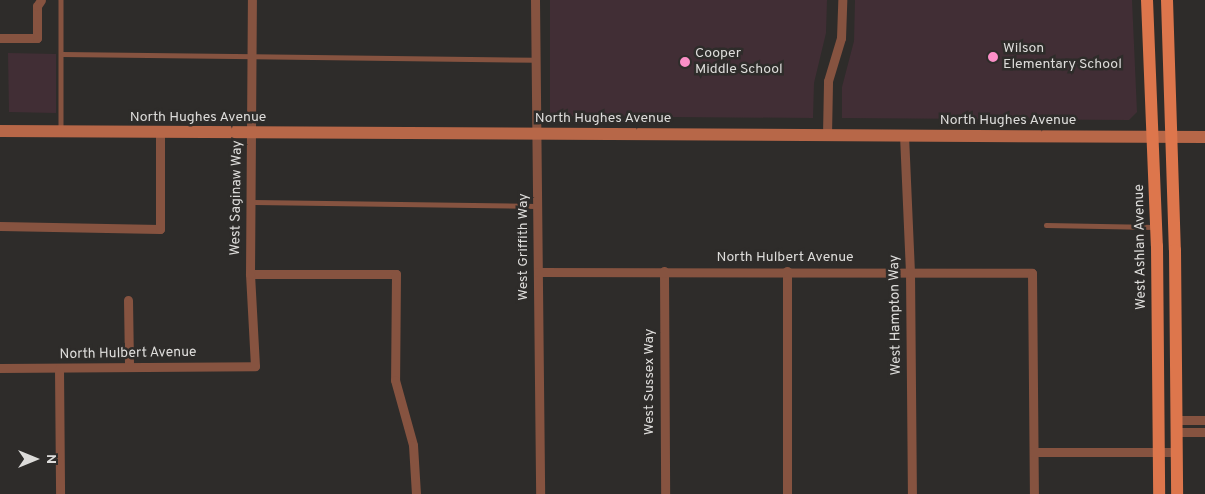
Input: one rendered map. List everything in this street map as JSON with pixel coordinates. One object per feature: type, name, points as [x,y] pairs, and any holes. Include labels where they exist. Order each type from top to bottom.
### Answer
[{"type":"main road","name":"West Ashlan Avenue","points":[[1147,0],[1156,227],[1159,494]]},
{"type":"main road","points":[[1165,0],[1172,137],[1177,494]]},
{"type":"street","points":[[0,38],[37,38],[37,6],[41,0]]},
{"type":"street","name":"West Saginaw Way","points":[[252,0],[250,274],[256,366]]},
{"type":"street","name":"West Griffith Way","points":[[535,0],[540,494]]},
{"type":"street","points":[[827,136],[828,81],[841,38],[842,0]]},
{"type":"street","name":"North Hughes Avenue","points":[[0,131],[160,134],[1205,137]]},
{"type":"street","points":[[0,226],[160,229],[160,134]]},
{"type":"street","name":"West Hampton Way","points":[[904,135],[910,272],[912,494]]},
{"type":"street","name":"West Sussex Way","points":[[664,271],[664,494]]},
{"type":"street","points":[[787,271],[787,494]]},
{"type":"street","name":"North Hulbert Avenue","points":[[538,272],[787,271],[1032,273],[1034,452]]},
{"type":"street","points":[[250,274],[396,274],[395,380],[413,445],[416,494]]},
{"type":"street","points":[[128,300],[129,367]]},
{"type":"street","name":"North Hulbert Avenue","points":[[0,368],[256,366]]},
{"type":"street","points":[[59,369],[60,494]]},
{"type":"street","points":[[1177,426],[1205,420]]},
{"type":"street","points":[[1177,426],[1205,432]]},
{"type":"street","points":[[1034,494],[1034,452],[1177,452]]},
{"type":"lane","points":[[61,0],[61,131]]},
{"type":"lane","points":[[62,54],[536,60]]},
{"type":"lane","points":[[251,202],[538,206]]},
{"type":"lane","points":[[1046,225],[1156,227]]},
{"type":"shaded area","name":"Cooper Middle School","points":[[550,0],[827,0],[826,33],[814,83],[813,118],[550,116]]},
{"type":"shaded area","name":"Wilson Elementary School","points":[[855,0],[1132,0],[1137,112],[1129,120],[842,118],[842,87],[854,41]]},
{"type":"shaded area","points":[[8,53],[56,54],[56,113],[9,112]]},
{"type":"place","name":"Wilson Elementary School","points":[[993,57]]},
{"type":"place","name":"Cooper Middle School","points":[[685,62]]}]
